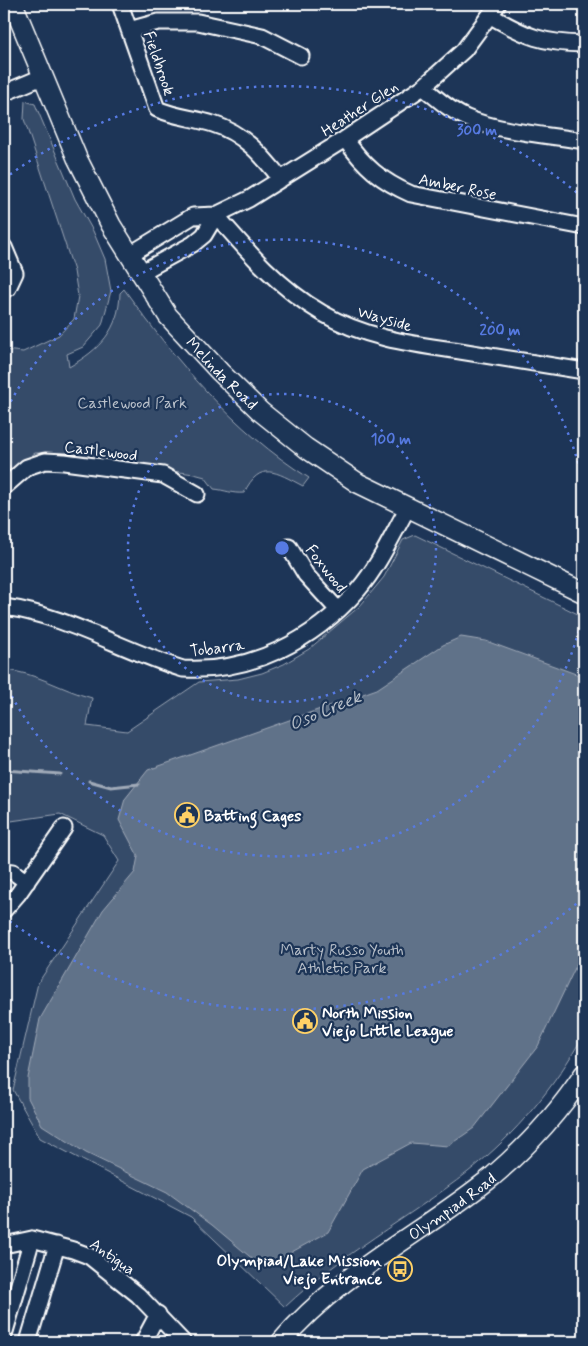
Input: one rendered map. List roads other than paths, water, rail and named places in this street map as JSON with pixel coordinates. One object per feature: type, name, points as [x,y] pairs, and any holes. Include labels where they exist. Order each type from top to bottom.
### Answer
[{"type":"main road","name":"Melinda Road","points":[[13,4],[77,158],[129,255],[168,316],[220,372],[261,412],[306,448],[358,483],[584,593]]},
{"type":"main road","name":"Olympiad Road","points":[[281,1342],[313,1308],[339,1286],[473,1191],[503,1167],[547,1124],[584,1074]]},
{"type":"street","name":"Fieldbrook","points":[[120,4],[157,109],[174,116],[212,123],[229,130],[246,140],[281,179]]},
{"type":"street","points":[[494,10],[522,34],[547,42],[584,44]]},
{"type":"street","name":"Heather Glen","points":[[129,255],[193,216],[216,215],[249,199],[345,139],[423,87],[464,50],[494,10]]},
{"type":"street","points":[[130,30],[158,22],[198,22],[262,36],[301,56]]},
{"type":"street","points":[[4,93],[42,76]]},
{"type":"street","points":[[423,87],[445,105],[467,118],[502,127],[584,141]]},
{"type":"street","name":"Amber Rose","points":[[345,139],[371,170],[389,185],[411,194],[584,228]]},
{"type":"street","points":[[140,273],[161,260],[172,257],[200,236],[216,215]]},
{"type":"street","name":"Wayside","points":[[216,215],[257,261],[290,290],[321,313],[364,333],[405,342],[584,371]]},
{"type":"street","points":[[186,220],[200,236]]},
{"type":"street","points":[[4,247],[15,273],[8,288],[4,288]]},
{"type":"street","name":"Castlewood","points":[[4,487],[27,467],[52,462],[163,475],[197,494]]},
{"type":"street","name":"Tobarra","points":[[4,607],[23,609],[51,618],[183,669],[204,670],[239,666],[283,650],[311,632],[338,610],[358,589],[376,565],[407,508]]},
{"type":"street","name":"Foxwood","points":[[289,547],[306,575],[338,610]]},
{"type":"street","points":[[4,910],[27,882],[64,828]]},
{"type":"street","points":[[4,871],[13,872],[27,882]]},
{"type":"street","points":[[4,1335],[32,1239]]},
{"type":"street","name":"Antigua","points":[[4,1245],[32,1239],[57,1245],[88,1256],[158,1314],[178,1340]]},
{"type":"street","points":[[28,1342],[57,1245]]},
{"type":"street","points":[[143,1342],[158,1314]]},
{"type":"water","name":"Marty Russo Youth Athletic Park","points":[[461,637],[486,641],[584,677],[584,949],[538,1046],[474,1128],[448,1146],[411,1143],[363,1169],[328,1232],[272,1263],[255,1261],[212,1225],[167,1192],[86,1153],[42,1125],[28,1098],[28,1078],[40,1019],[103,910],[135,872],[138,856],[119,820],[125,799],[148,770],[377,689],[443,645]]},
{"type":"waterway","name":"Oso Creek","points":[[4,770],[60,774]]},
{"type":"waterway","name":"Oso Creek","points":[[89,781],[111,787],[139,784]]},
{"type":"place","name":"Batting Cages","points":[[187,815]]},
{"type":"place","name":"North Mission Viejo Little League","points":[[305,1021]]},
{"type":"place","name":"Olympiad/Lake Mission Viejo Entrance","points":[[400,1269]]},
{"type":"park label","name":"Castlewood Park","points":[[132,402]]}]
